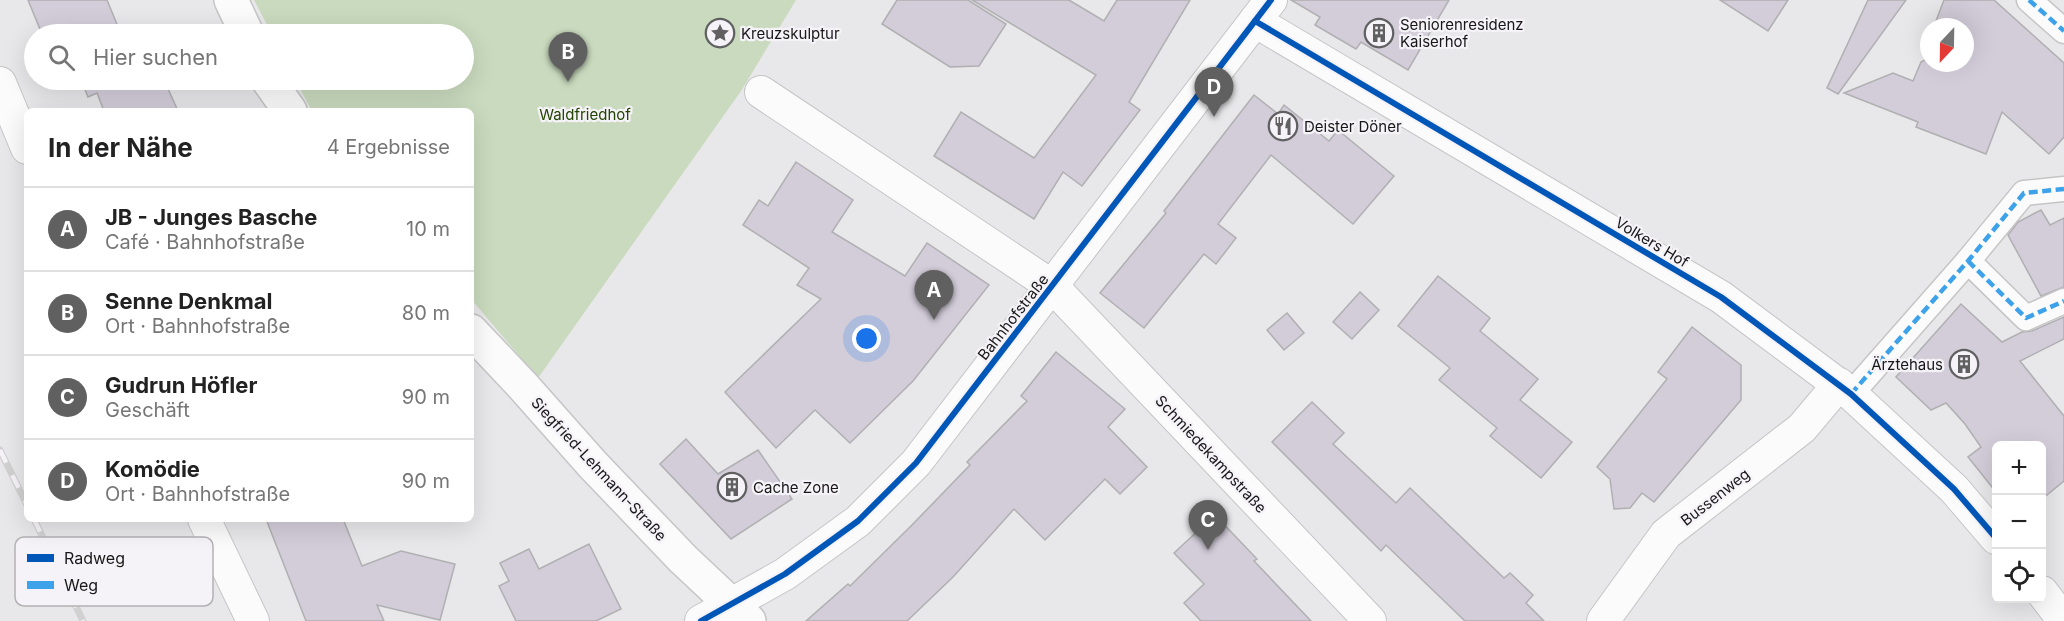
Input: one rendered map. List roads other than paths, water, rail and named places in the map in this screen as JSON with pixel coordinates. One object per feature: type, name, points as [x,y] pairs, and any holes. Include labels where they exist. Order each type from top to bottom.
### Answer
[{"type":"main road","points":[[231,0],[242,24]]},
{"type":"main road","points":[[275,90],[288,108]]},
{"type":"main road","name":"Siegfried-Lehmann-Straße","points":[[474,334],[600,474],[683,559],[740,613]]},
{"type":"street","points":[[2029,0],[2064,31]]},
{"type":"street","name":"Bahnhofstraße","points":[[701,621],[740,613],[785,574],[858,521],[916,463],[1263,10]]},
{"type":"street","name":"Volkers Hof","points":[[1263,10],[1721,297],[1845,389],[1954,489],[1992,533]]},
{"type":"street","points":[[0,83],[24,141]]},
{"type":"street","name":"Bahnhofstraße","points":[[761,92],[1052,286]]},
{"type":"street","points":[[1845,389],[1968,261],[2024,193],[2064,189]]},
{"type":"street","points":[[1968,261],[2026,318],[2064,301]]},
{"type":"street","name":"Schmiedekampstraße","points":[[1052,286],[1370,621]]},
{"type":"street","name":"Bussenweg","points":[[1603,621],[1666,534],[1802,428],[1845,389]]},
{"type":"street","points":[[205,522],[213,537]]},
{"type":"street","points":[[213,538],[253,621]]},
{"type":"street","points":[[2046,597],[2064,621]]},
{"type":"railway","points":[[0,450],[24,499]]},
{"type":"railway","points":[[35,522],[43,537]]},
{"type":"railway","points":[[76,606],[83,621]]},
{"type":"place","name":"Kreuzskulptur","points":[[720,33]]},
{"type":"place","name":"Seniorenresidenz Kaiserhof","points":[[1379,33]]},
{"type":"place","name":"Senne Denkmal","points":[[568,82]]},
{"type":"place","name":"Komödie","points":[[1214,117]]},
{"type":"place","name":"Deister Döner","points":[[1283,126]]},
{"type":"place","name":"JB - Junges Basche","points":[[934,320]]},
{"type":"place","name":"Ärztehaus","points":[[1964,364]]},
{"type":"place","name":"Cache Zone","points":[[732,487]]},
{"type":"place","name":"Gudrun Höfler","points":[[1208,550]]},
{"type":"park label","name":"Waldfriedhof","points":[[585,114]]}]
